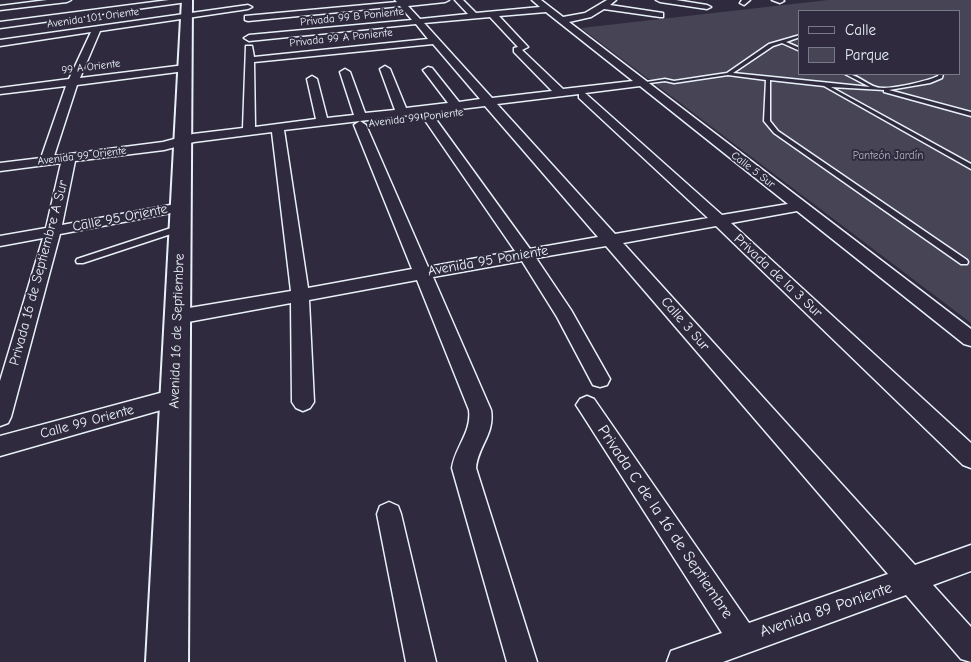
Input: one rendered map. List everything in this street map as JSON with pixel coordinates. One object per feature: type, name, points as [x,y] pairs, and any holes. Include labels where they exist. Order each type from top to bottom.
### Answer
[{"type":"main road","name":"Avenida 16 de Septiembre","points":[[167,662],[180,217],[176,145],[185,68],[187,0]]},
{"type":"street","points":[[0,8],[67,0]]},
{"type":"street","points":[[4,25],[187,0]]},
{"type":"street","points":[[336,0],[340,10]]},
{"type":"street","points":[[248,18],[340,10],[401,2],[445,0]]},
{"type":"street","points":[[459,0],[474,16]]},
{"type":"street","name":"Calle 5 Sur","points":[[536,0],[971,339]]},
{"type":"street","points":[[564,22],[591,21],[612,0]]},
{"type":"street","points":[[660,0],[707,7]]},
{"type":"street","name":"Calle 3 Sur","points":[[401,2],[971,649]]},
{"type":"street","points":[[248,3],[249,132]]},
{"type":"street","name":"Avenida 101 Oriente","points":[[0,43],[36,41],[97,29],[187,16],[248,3]]},
{"type":"street","points":[[0,36],[4,25],[20,6]]},
{"type":"street","name":"Privada 99 B Poniente","points":[[249,38],[547,9]]},
{"type":"street","points":[[600,10],[660,15]]},
{"type":"street","points":[[492,14],[520,49],[560,93]]},
{"type":"street","points":[[46,161],[73,82],[97,29]]},
{"type":"street","name":"Privada 99 A Poniente","points":[[249,60],[436,41]]},
{"type":"street","name":"99 A Oriente","points":[[0,91],[185,68]]},
{"type":"street","points":[[385,69],[402,112]]},
{"type":"street","points":[[428,70],[456,106]]},
{"type":"street","points":[[345,72],[360,121],[480,410],[481,429],[464,457],[464,468],[522,662]]},
{"type":"street","points":[[312,79],[322,122]]},
{"type":"street","name":"Avenida 99 Poniente","points":[[176,145],[249,132],[278,131],[322,122],[428,116],[560,93],[645,85]]},
{"type":"street","name":"Avenida 99 Poniente","points":[[176,145],[360,121],[402,112],[583,96],[645,85]]},
{"type":"street","name":"Privada de la 3 Sur","points":[[583,96],[719,220],[971,458]]},
{"type":"street","points":[[428,116],[526,255],[565,315],[600,379]]},
{"type":"street","points":[[278,131],[300,295],[303,402]]},
{"type":"street","name":"Avenida 99 Oriente","points":[[0,167],[176,145]]},
{"type":"street","name":"Privada 16 de Septiembre A Sur","points":[[0,418],[52,231],[69,158]]},
{"type":"street","name":"Avenida 95 Poniente","points":[[177,317],[800,206]]},
{"type":"street","name":"Calle 95 Oriente","points":[[0,241],[52,231],[180,217]]},
{"type":"street","name":"Calle 99 Oriente","points":[[0,446],[175,398]]},
{"type":"street","name":"Privada C de la 16 de Septiembre","points":[[588,405],[743,639]]},
{"type":"street","points":[[388,514],[421,662]]},
{"type":"street","name":"Avenida 89 Poniente","points":[[682,662],[912,581],[971,558]]},
{"type":"lane","points":[[728,74],[771,45],[798,37]]},
{"type":"lane","points":[[781,41],[798,49]]},
{"type":"lane","points":[[645,85],[665,80],[674,82],[728,74],[821,84],[888,88],[930,82],[941,75]]},
{"type":"lane","points":[[849,75],[876,88],[971,114]]},
{"type":"lane","points":[[768,78],[767,121],[776,132],[964,262]]},
{"type":"lane","points":[[645,85],[671,85],[674,82]]},
{"type":"lane","points":[[821,84],[971,167]]},
{"type":"lane","points":[[80,261],[180,217]]},
{"type":"green space","name":"Panteón Jardín","points":[[828,0],[971,0],[971,323],[581,28]]}]
